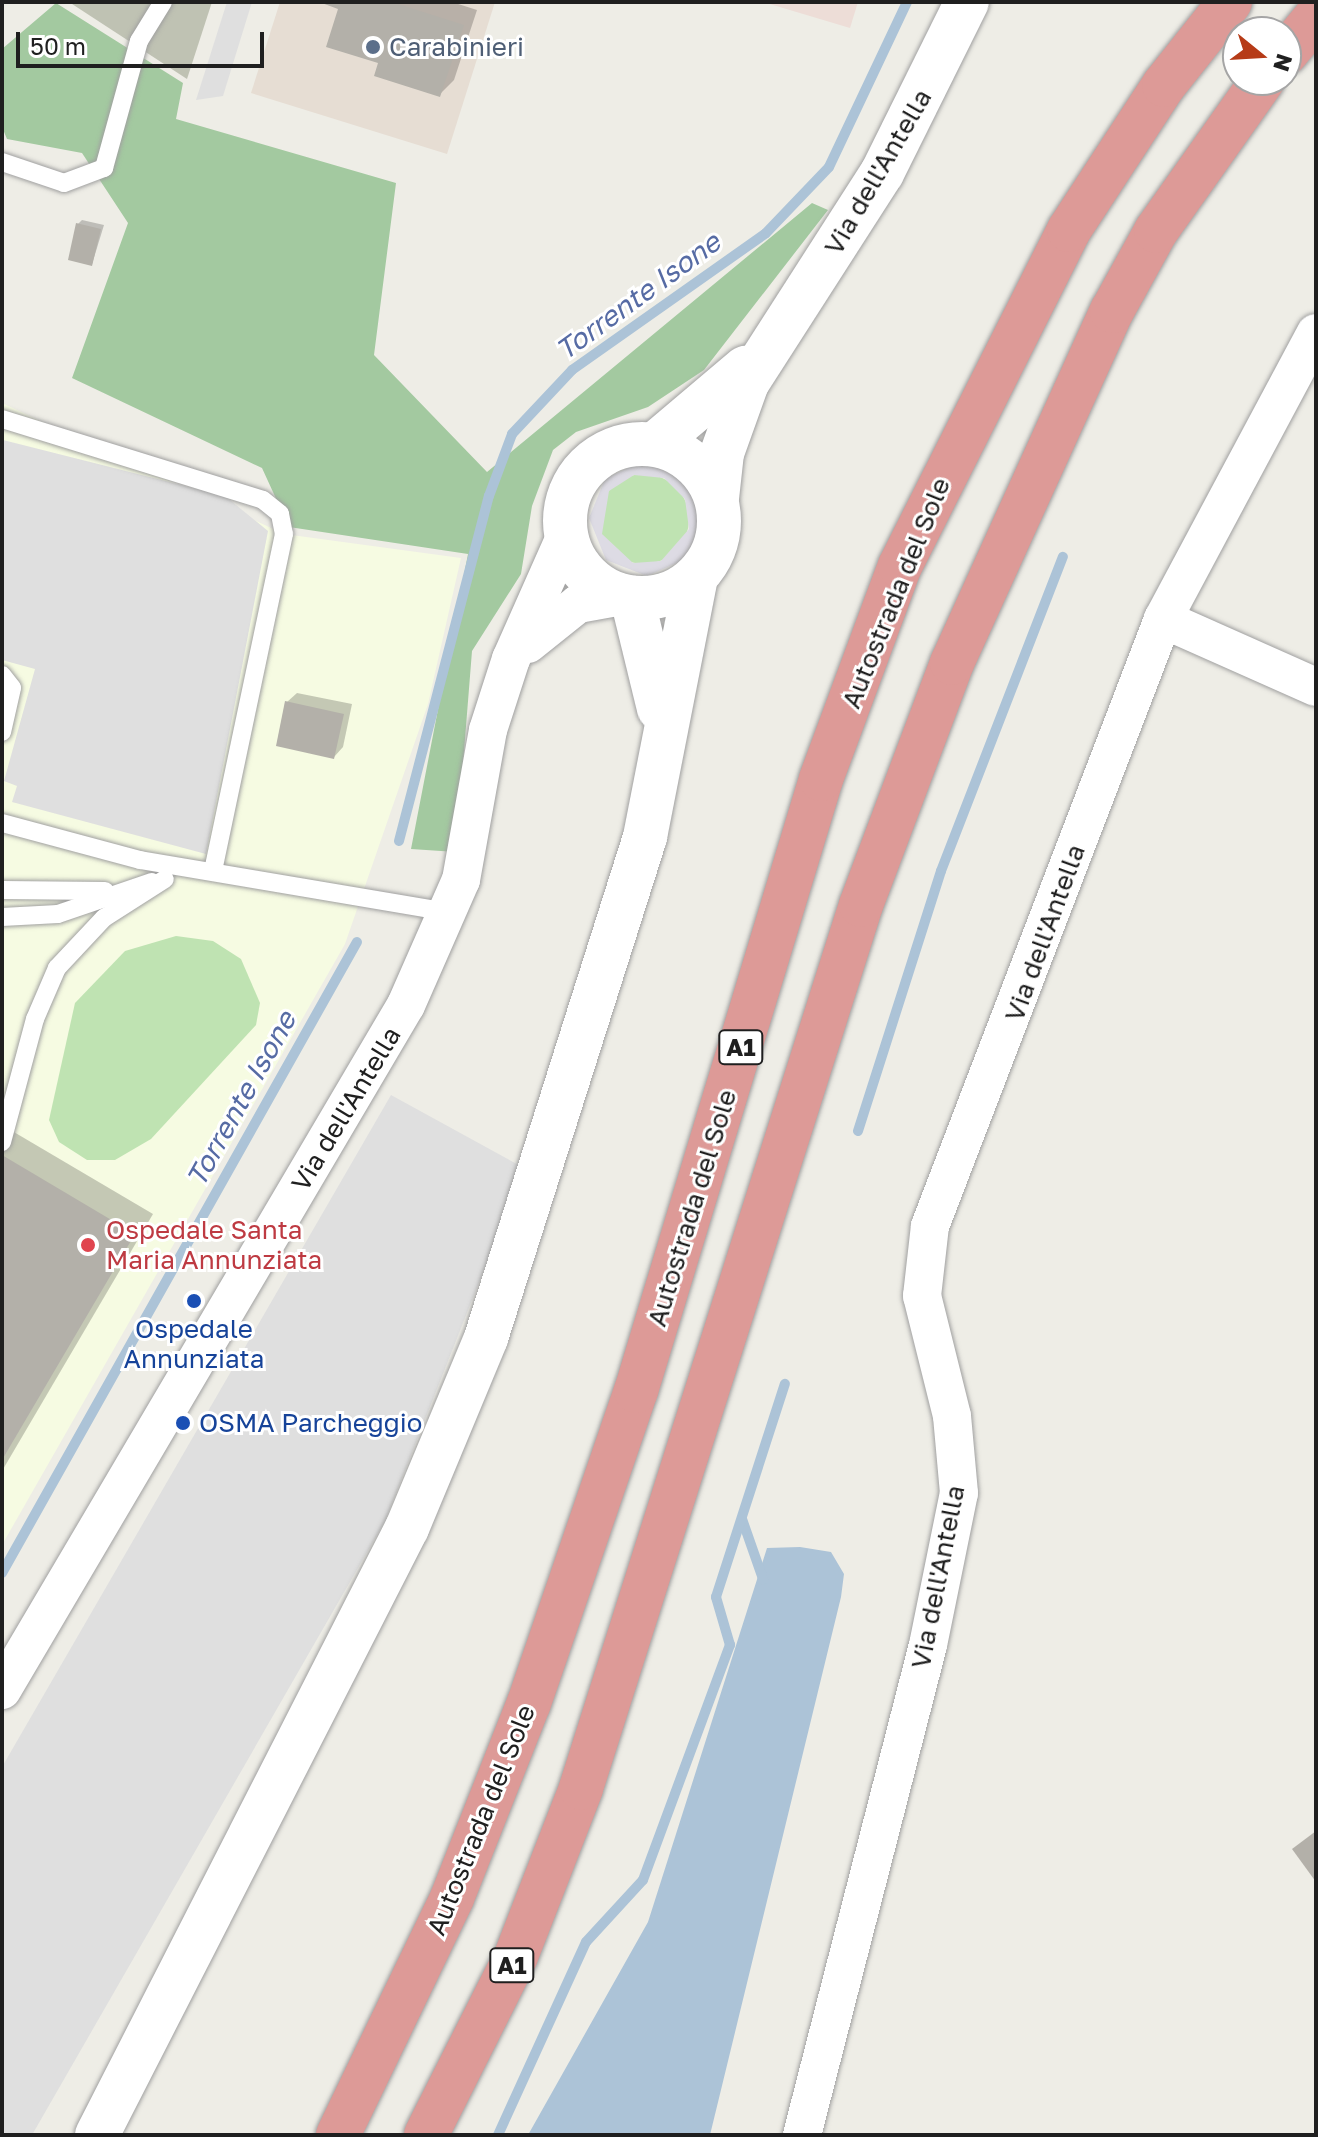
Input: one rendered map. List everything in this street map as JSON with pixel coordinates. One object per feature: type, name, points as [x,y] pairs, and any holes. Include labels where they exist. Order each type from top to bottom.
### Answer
[{"type":"highway","name":"Autostrada del Sole","points":[[338,2135],[452,1898],[529,1703],[636,1391],[821,779],[900,566],[1069,230],[1164,85],[1230,2]]},
{"type":"highway","points":[[1302,34],[1316,17]]},
{"type":"highway","name":"A1","points":[[426,2135],[516,1956],[581,1788],[856,920],[952,663],[1112,311],[1156,231],[1252,96]]},
{"type":"street","name":"Via dell'Antella","points":[[511,659],[562,612],[627,597],[673,592],[696,577],[717,540],[717,498],[731,422],[776,334],[882,173],[967,2]]},
{"type":"street","name":"Via dell'Antella","points":[[802,2135],[928,1645],[959,1493],[952,1416],[922,1296],[930,1226],[1163,619],[1316,333]]},
{"type":"street","name":"Via dell'Antella","points":[[2,1690],[219,1316],[359,1092],[450,913],[488,730],[511,659],[566,535],[568,498],[587,467],[618,447],[655,444],[699,413],[776,334]]},
{"type":"street","points":[[655,444],[693,462],[717,498]]},
{"type":"street","points":[[566,535],[585,574],[627,597],[658,690],[661,759]]},
{"type":"street","points":[[97,2135],[407,1528],[486,1338],[605,973],[661,759],[696,577]]},
{"type":"street","points":[[1163,619],[1316,687]]},
{"type":"lane","points":[[2,162],[64,183],[104,168],[139,41],[163,2]]},
{"type":"lane","points":[[2,419],[263,500],[280,514],[284,534],[213,870]]},
{"type":"lane","points":[[2,675],[12,688],[2,732]]},
{"type":"lane","points":[[2,823],[140,860],[213,870],[450,913]]},
{"type":"lane","points":[[2,917],[58,914],[112,891],[213,870]]},
{"type":"lane","points":[[2,1142],[35,1019],[57,968],[92,928],[165,879]]},
{"type":"lane","points":[[2,890],[112,891]]},
{"type":"shaded area","points":[[69,2],[212,2],[187,79]]},
{"type":"shaded area","points":[[227,2],[252,2],[223,96],[196,100]]},
{"type":"shaded area","name":"Carabinieri","points":[[280,2],[495,2],[447,154],[251,93]]},
{"type":"shaded area","points":[[763,2],[858,2],[850,28]]},
{"type":"shaded area","name":"Ospedale Santa Maria Annunziata","points":[[2,403],[284,534],[461,558],[428,704],[345,944],[2,1545]]},
{"type":"shaded area","points":[[3,440],[225,496],[268,531],[206,854],[12,802],[17,786],[4,781],[35,669],[2,660]]},
{"type":"shaded area","points":[[642,461],[682,474],[703,511],[688,558],[647,576],[606,560],[589,518],[605,479]],"holes":[[[634,475],[664,478],[685,499],[689,529],[661,561],[633,563],[602,534],[609,491]]]},
{"type":"shaded area","points":[[391,1095],[524,1168],[385,1521],[32,2135],[2,2135],[2,1767]]},
{"type":"green space","points":[[56,3],[183,83],[176,119],[396,183],[374,355],[487,472],[812,203],[828,210],[704,370],[648,407],[576,432],[553,450],[532,506],[521,574],[472,651],[456,852],[411,849],[468,554],[289,527],[262,468],[72,378],[128,223],[82,153],[7,139],[2,127],[2,49]]},
{"type":"green space","points":[[644,474],[661,478],[676,487],[685,502],[689,519],[685,536],[676,551],[661,560],[644,564],[627,560],[612,551],[603,536],[599,519],[603,502],[612,487],[627,478]]},
{"type":"green space","points":[[176,936],[213,941],[241,959],[260,1003],[256,1025],[151,1139],[115,1160],[87,1160],[59,1142],[49,1120],[75,1003],[125,951]]},
{"type":"water","points":[[800,1547],[831,1552],[844,1574],[841,1597],[710,2135],[528,2135],[648,1922],[767,1548]]},
{"type":"building","points":[[319,2],[392,2],[464,25],[440,97],[374,76],[378,63],[326,47],[338,9]]},
{"type":"building","points":[[76,223],[101,229],[92,266],[68,260]]},
{"type":"building","points":[[285,701],[344,714],[334,759],[276,746]]},
{"type":"building","points":[[2,1155],[135,1234],[2,1460]]},
{"type":"building","points":[[1316,1831],[1316,1882],[1292,1849]]},
{"type":"waterway","name":"Torrente Isone","points":[[399,841],[489,496],[512,434],[572,370],[766,233],[829,167],[907,2]]},
{"type":"waterway","points":[[858,1131],[941,871],[1063,557]]},
{"type":"waterway","name":"Torrente Isone","points":[[2,1573],[357,942]]},
{"type":"waterway","points":[[498,2135],[586,1942],[643,1880],[730,1645],[716,1597],[785,1384]]},
{"type":"waterway","points":[[742,1519],[763,1579]]},
{"type":"place","name":"Carabinieri","points":[[373,47]]},
{"type":"place","name":"Ospedale Santa Maria Annunziata","points":[[88,1245]]},
{"type":"place","name":"Ospedale Annunziata","points":[[194,1301]]},
{"type":"place","name":"OSMA Parcheggio","points":[[183,1423]]}]
